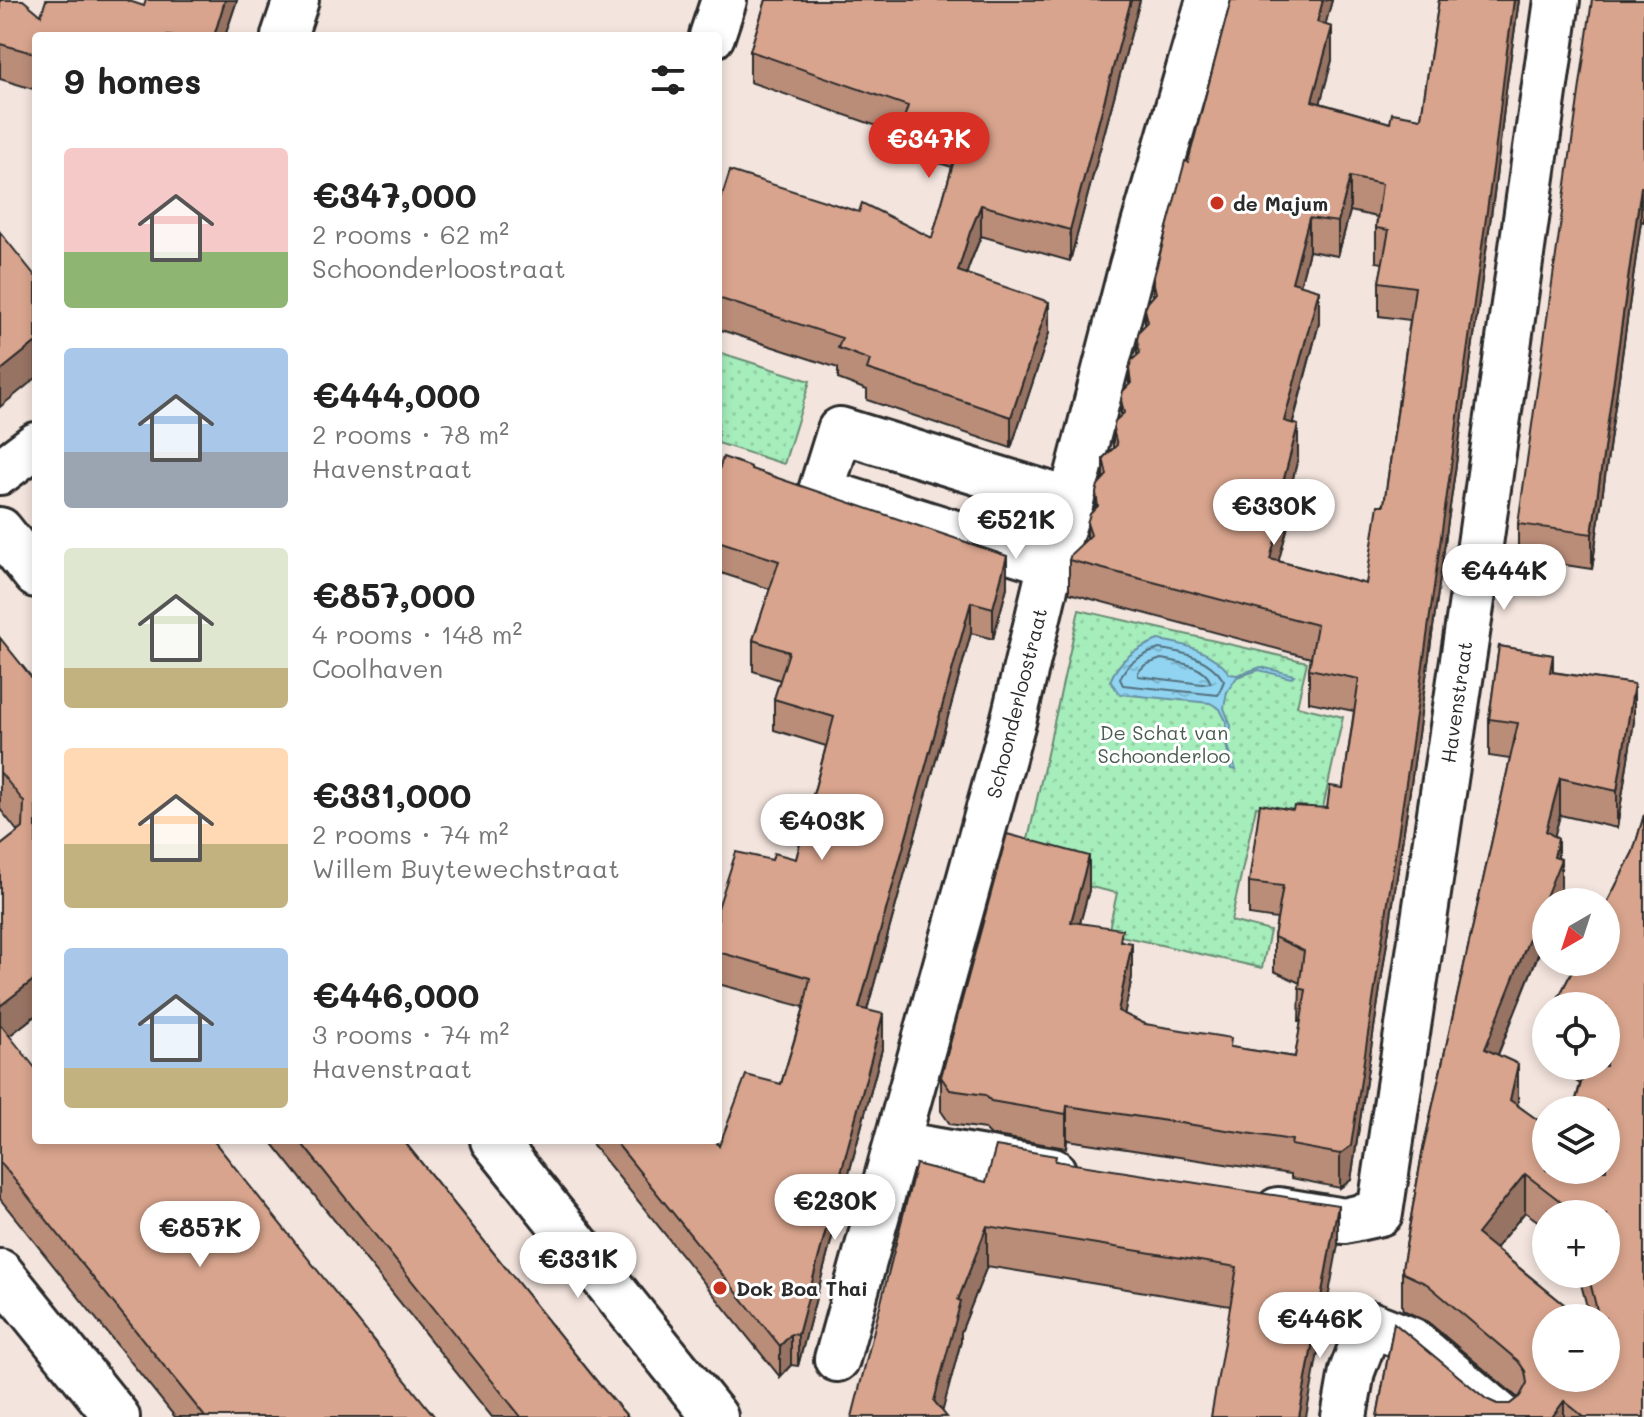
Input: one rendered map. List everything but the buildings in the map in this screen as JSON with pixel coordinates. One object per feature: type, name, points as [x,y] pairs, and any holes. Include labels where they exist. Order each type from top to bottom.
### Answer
[{"type":"street","points":[[285,32],[296,0]]},
{"type":"street","points":[[713,32],[724,0]]},
{"type":"street","name":"Schoonderloostraat","points":[[837,1359],[1014,718],[1051,563],[1071,501],[1132,266],[1209,0]]},
{"type":"street","name":"Havenstraat","points":[[1236,1203],[1344,1221],[1380,1213],[1475,580],[1557,0]]},
{"type":"street","points":[[1051,563],[821,491],[840,430],[1071,501]]},
{"type":"street","points":[[0,472],[32,448]]},
{"type":"street","points":[[0,530],[32,570]]},
{"type":"street","points":[[496,1144],[715,1417]]},
{"type":"street","points":[[898,1144],[1098,1179]]},
{"type":"street","points":[[0,1272],[117,1417]]},
{"type":"street","points":[[1344,1417],[1352,1371],[1370,1324],[1411,1340],[1502,1417]]},
{"type":"green space","points":[[722,353],[810,381],[784,464],[722,444]]},
{"type":"green space","name":"De Schat van Schoonderloo","points":[[1079,610],[1307,662],[1297,706],[1343,717],[1320,821],[1256,807],[1231,921],[1270,931],[1262,968],[1108,933],[1117,893],[1021,871]]},
{"type":"water","points":[[1158,640],[1198,650],[1230,674],[1237,675],[1261,667],[1294,675],[1291,678],[1259,670],[1237,677],[1227,692],[1224,708],[1231,726],[1228,746],[1236,770],[1231,769],[1225,741],[1227,723],[1220,709],[1210,703],[1120,694],[1110,681],[1129,656]]},
{"type":"place","name":"de Majum","points":[[1217,203]]},
{"type":"place","name":"Dok Boa Thai","points":[[720,1288]]}]
